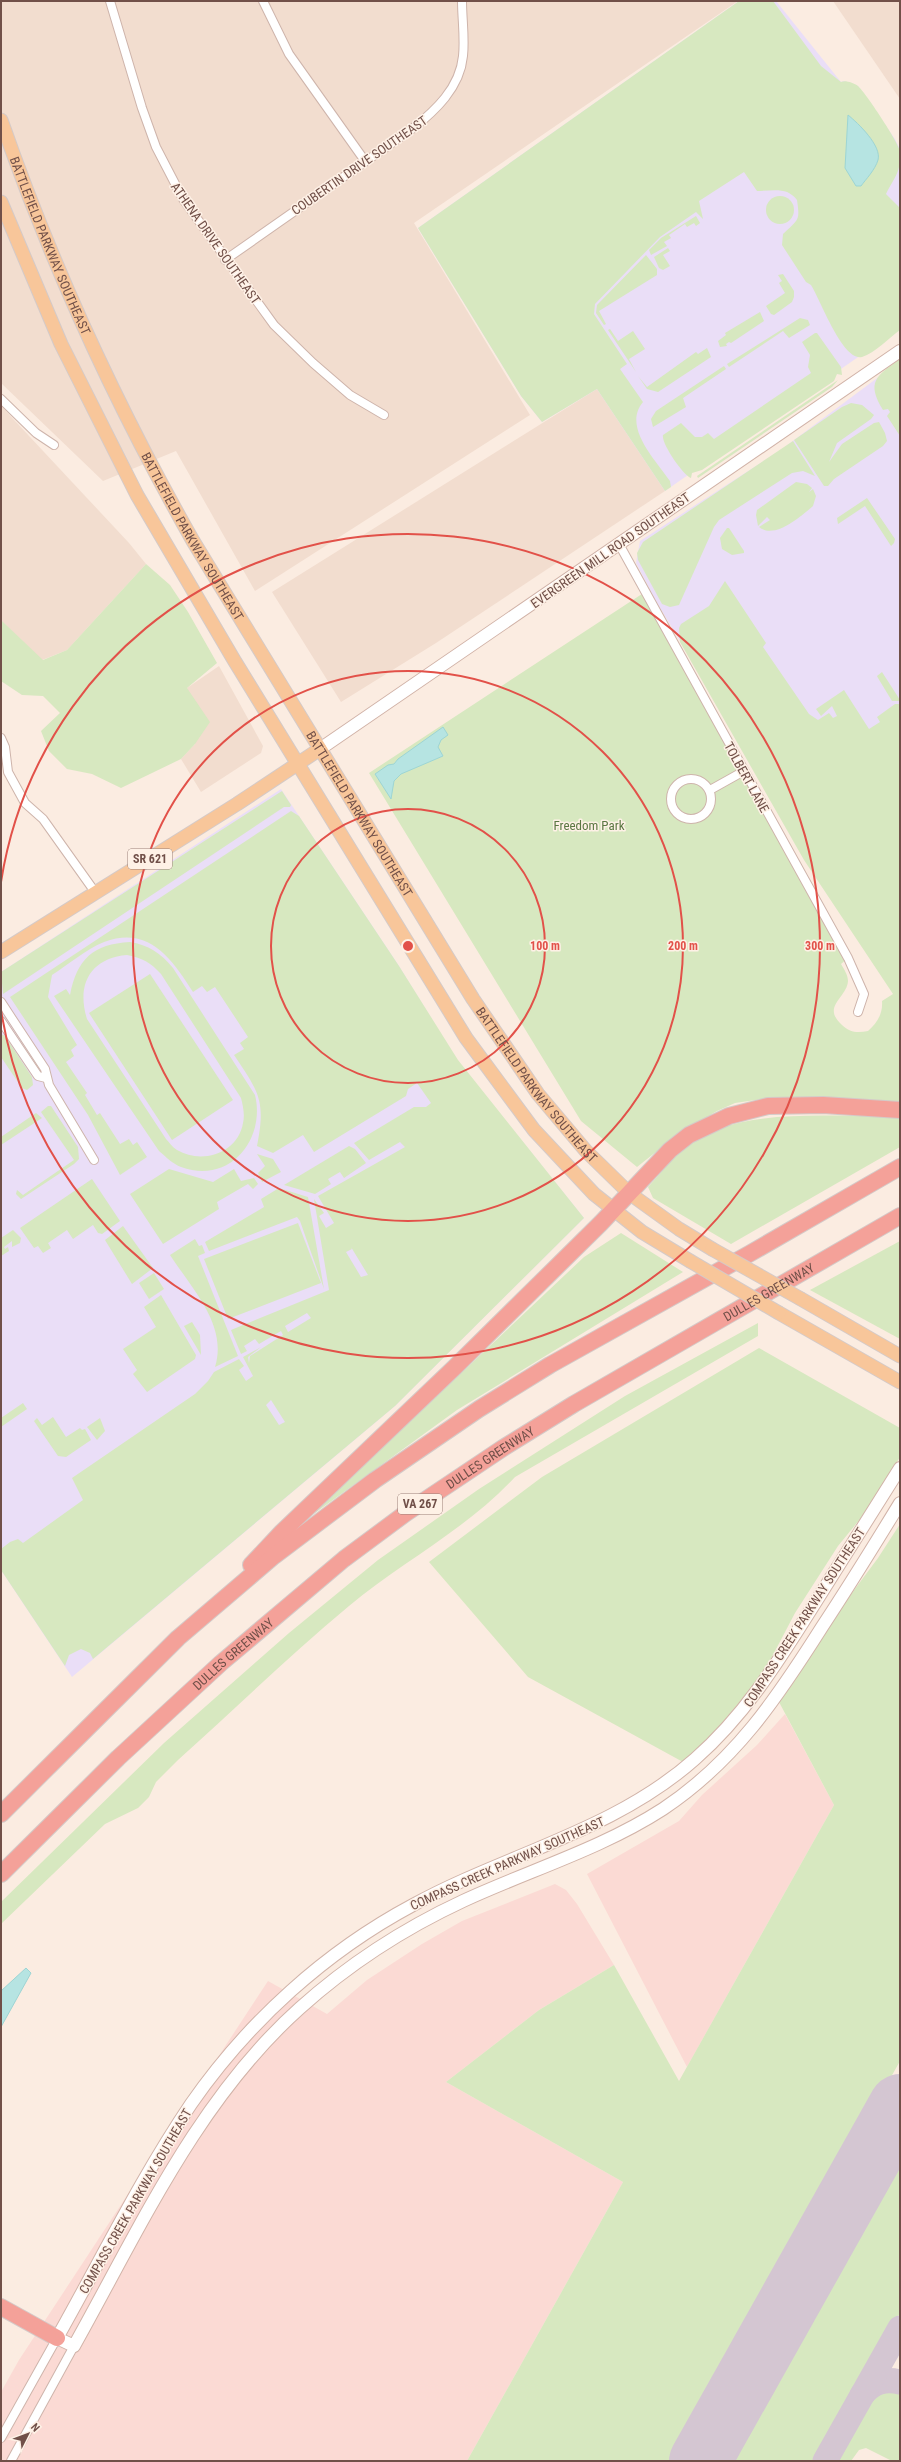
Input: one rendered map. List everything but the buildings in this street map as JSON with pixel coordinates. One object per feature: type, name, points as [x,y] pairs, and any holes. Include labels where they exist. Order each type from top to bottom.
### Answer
[{"type":"highway","points":[[197,1622],[282,1532],[454,1368],[613,1210],[670,1150],[689,1135],[706,1125],[748,1110],[768,1106],[792,1105],[900,1110]]},
{"type":"highway","points":[[1,1814],[144,1670],[197,1622],[307,1530],[381,1476],[478,1409],[550,1365],[749,1254],[900,1167]]},
{"type":"highway","name":"DULLES GREENWAY","points":[[1,1874],[118,1758],[221,1663],[344,1559],[394,1522],[503,1448],[574,1404],[900,1216]]},
{"type":"highway","points":[[1,2307],[57,2338]]},
{"type":"main road","name":"BATTLEFIELD PARKWAY SOUTHEAST","points":[[1,120],[65,286],[160,483],[193,541],[489,1024],[538,1094],[562,1124],[605,1172],[628,1193],[679,1229],[712,1249],[900,1356]]},
{"type":"main road","name":"BATTLEFIELD PARKWAY SOUTHEAST","points":[[1,202],[4,217],[61,344],[137,495],[298,764],[453,1018],[495,1080],[534,1130],[569,1169],[613,1210],[659,1243],[690,1262],[900,1382]]},
{"type":"main road","name":"SR 621","points":[[1,952],[320,749]]},
{"type":"street","name":"ATHENA DRIVE SOUTHEAST","points":[[110,1],[142,108],[156,147],[183,199],[225,260],[274,324],[313,363],[350,395],[384,415]]},
{"type":"street","points":[[263,1],[289,54],[365,161]]},
{"type":"street","name":"COUBERTIN DRIVE SOUTHEAST","points":[[225,260],[436,110],[454,86],[463,57],[462,1]]},
{"type":"street","name":"EVERGREEN MILL ROAD SOUTHEAST","points":[[320,749],[900,350]]},
{"type":"street","points":[[1,399],[36,432],[54,445]]},
{"type":"street","name":"TOLBERT LANE","points":[[619,544],[848,958],[864,994],[858,1012]]},
{"type":"street","points":[[1,738],[5,747],[8,772],[25,803],[43,819],[95,892]]},
{"type":"street","points":[[710,790],[744,771]]},
{"type":"street","points":[[693,779],[702,781],[710,790],[712,801],[704,816],[696,820],[685,819],[673,808],[672,792],[677,784],[684,780],[693,779]]},
{"type":"street","points":[[1,1002],[45,1069],[46,1078],[94,1160]]},
{"type":"street","points":[[1,1021],[38,1076],[46,1078]]},
{"type":"street","name":"COMPASS CREEK PARKWAY SOUTHEAST","points":[[1,2438],[180,2120],[223,2062],[263,2017],[286,1995],[324,1964],[382,1923],[448,1887],[625,1809],[665,1784],[694,1760],[728,1728],[759,1689],[900,1468]]},
{"type":"street","name":"COMPASS CREEK PARKWAY SOUTHEAST","points":[[11,2461],[74,2346],[195,2133],[225,2090],[261,2048],[305,2004],[350,1968],[392,1939],[463,1901],[601,1842],[643,1821],[708,1774],[750,1732],[806,1652],[900,1503]]},
{"type":"street","points":[[57,2338],[74,2346]]},
{"type":"shaded area","points":[[1,1],[738,1],[414,223],[530,415],[255,591],[176,451],[103,481],[1,383]]},
{"type":"shaded area","points":[[739,1],[776,1],[841,82],[844,81],[858,86],[895,139],[900,149],[900,328],[665,491],[597,389],[542,422],[521,396],[418,228]]},
{"type":"shaded area","points":[[833,1],[900,1],[900,99]]},
{"type":"shaded area","points":[[900,361],[900,1004],[657,603],[636,563],[640,541],[782,449]]},
{"type":"shaded area","points":[[597,389],[665,491],[436,643],[341,702],[272,592]]},
{"type":"shaded area","points":[[1,406],[129,543],[146,564],[67,650],[42,660],[1,620]]},
{"type":"shaded area","points":[[219,666],[263,746],[261,753],[201,792],[181,759],[195,744],[187,688]]},
{"type":"shaded area","points":[[281,789],[399,966],[457,1060],[584,1218],[395,1406],[72,1677],[1,1570],[1,972]]},
{"type":"shaded area","points":[[785,1714],[834,1805],[687,2067],[587,1874],[679,1821],[702,1795],[757,1745]]},
{"type":"shaded area","points":[[555,1884],[566,1890],[577,1904],[614,1965],[539,2010],[446,2082],[623,2182],[467,2461],[1,2461],[1,2392],[19,2360],[268,1981],[327,2014],[367,1980],[422,1944],[462,1921]]},
{"type":"green space","points":[[739,1],[773,1],[821,66],[841,82],[845,81],[852,83],[862,90],[898,146],[900,151],[900,164],[895,178],[886,194],[900,208],[900,330],[877,349],[862,357],[855,356],[847,350],[833,328],[811,285],[806,282],[782,245],[783,234],[795,222],[798,216],[797,200],[789,193],[779,190],[757,191],[744,172],[699,201],[703,219],[696,212],[660,237],[595,304],[594,314],[627,364],[620,369],[643,402],[638,412],[636,422],[643,443],[670,481],[671,487],[665,491],[597,389],[542,422],[521,396],[418,228]]},
{"type":"green space","points":[[780,196],[790,200],[794,210],[790,220],[780,224],[770,220],[766,210],[770,200]]},
{"type":"green space","points":[[696,216],[700,223],[696,226],[694,223],[687,227],[685,224],[669,235],[671,238],[664,242],[667,246],[651,255],[649,250],[661,238]]},
{"type":"green space","points":[[668,248],[670,251],[663,255],[670,266],[663,270],[659,268],[654,257]]},
{"type":"green space","points":[[646,255],[657,269],[657,275],[599,311],[606,324],[604,325],[596,313],[597,305]]},
{"type":"green space","points":[[783,274],[794,291],[794,297],[792,302],[774,315],[771,314],[766,306],[785,293],[779,283],[782,281],[778,275]]},
{"type":"green space","points":[[760,312],[764,321],[731,343],[729,342],[726,344],[727,346],[720,347],[718,341],[726,335],[725,333]]},
{"type":"green space","points":[[800,318],[808,320],[810,325],[789,338],[783,331],[729,367],[727,364]]},
{"type":"green space","points":[[610,329],[618,341],[633,331],[645,349],[629,359],[636,372],[608,330]]},
{"type":"green space","points":[[817,333],[841,367],[842,375],[837,374],[834,381],[702,470],[692,473],[691,478],[687,476],[665,445],[663,435],[681,423],[695,437],[702,437],[708,433],[714,439],[811,373],[808,367],[810,355],[802,342]]},
{"type":"green space","points":[[707,348],[711,357],[658,392],[647,389],[638,376],[647,387],[696,352],[698,354]]},
{"type":"green space","points":[[900,359],[900,436],[887,416],[890,412],[888,409],[883,410],[878,400],[875,393],[875,386],[876,380],[880,375]]},
{"type":"green space","points":[[724,366],[726,369],[683,398],[686,407],[653,427],[651,419],[656,411]]},
{"type":"green space","points":[[838,380],[832,387],[698,478],[697,476]]},
{"type":"green space","points":[[851,403],[862,405],[874,415],[871,419],[837,443],[829,462],[842,444],[874,423],[879,422],[885,433],[887,441],[883,446],[834,479],[828,486],[824,486],[794,440],[842,407]]},
{"type":"green space","points":[[793,441],[815,476],[803,471],[792,473],[719,520],[714,527],[679,605],[670,607],[662,604],[638,560],[637,553],[643,542]]},
{"type":"green space","points":[[796,482],[807,484],[812,488],[809,492],[813,489],[816,496],[813,506],[788,525],[780,529],[772,531],[759,527],[770,520],[767,517],[758,526],[756,515],[757,510]]},
{"type":"green space","points":[[867,498],[895,539],[891,546],[865,506],[838,524],[837,518]]},
{"type":"green space","points":[[727,528],[729,528],[744,553],[732,555],[722,549],[720,538]]},
{"type":"green space","points":[[146,564],[170,585],[188,612],[217,663],[187,688],[210,722],[195,744],[181,759],[121,788],[92,774],[67,769],[49,751],[41,731],[60,713],[43,696],[22,695],[1,681],[1,620],[43,660],[67,650]]},
{"type":"green space","name":"Freedom Park","points":[[725,581],[766,643],[763,647],[809,714],[818,720],[829,713],[833,718],[837,716],[832,706],[821,716],[816,709],[844,690],[869,729],[880,722],[877,717],[895,704],[900,704],[900,1102],[776,1097],[735,1103],[717,1111],[681,1132],[637,1167],[581,1121],[369,773],[645,592],[848,958],[841,964],[847,974],[848,981],[847,987],[834,1007],[836,1018],[845,1028],[851,1031],[868,1031],[879,1018],[882,1010],[882,1001],[893,994],[804,860],[680,642],[679,628],[681,624],[709,606]]},
{"type":"green space","points":[[882,672],[900,701],[892,701],[877,676]]},
{"type":"green space","points":[[282,791],[291,805],[290,807],[284,807],[3,994],[1,972]]},
{"type":"green space","points":[[291,811],[299,816],[399,966],[458,1060],[584,1218],[395,1406],[93,1659],[90,1653],[81,1649],[69,1655],[65,1666],[1,1570],[1,1549],[10,1542],[18,1539],[23,1543],[83,1500],[72,1478],[195,1394],[208,1381],[214,1372],[239,1359],[244,1366],[239,1370],[246,1381],[253,1376],[243,1357],[261,1347],[248,1357],[249,1363],[250,1356],[283,1335],[281,1331],[259,1344],[255,1339],[244,1346],[247,1351],[241,1354],[231,1330],[329,1290],[314,1199],[324,1213],[319,1216],[326,1228],[334,1223],[318,1196],[405,1147],[400,1142],[369,1160],[354,1143],[414,1107],[426,1107],[431,1103],[417,1083],[408,1089],[406,1096],[314,1152],[303,1135],[273,1153],[257,1146],[261,1118],[258,1098],[255,1088],[234,1055],[244,1049],[240,1043],[248,1037],[215,987],[207,992],[202,986],[193,992],[177,968],[158,948],[134,938],[120,938],[97,945],[52,975],[48,997],[77,1045],[71,1050],[74,1056],[66,1062],[87,1093],[85,1095],[97,1115],[100,1113],[120,1144],[129,1139],[133,1145],[137,1142],[147,1157],[120,1175],[88,1115],[10,997]],"holes":[[[351,1247],[368,1275],[361,1277],[346,1252],[352,1249]],[[307,1313],[311,1318],[288,1332],[285,1326]],[[271,1400],[285,1422],[279,1425],[266,1405]]]},
{"type":"green space","points":[[130,942],[143,945],[154,950],[173,968],[255,1095],[257,1112],[255,1128],[249,1142],[240,1155],[228,1164],[214,1170],[198,1171],[178,1166],[159,1151],[54,996],[66,989],[70,995],[73,982],[82,963],[97,950],[117,943]],"holes":[[[127,955],[142,959],[161,974],[241,1098],[244,1117],[243,1123],[240,1133],[227,1149],[208,1156],[197,1156],[187,1154],[172,1146],[87,1019],[84,1006],[84,995],[85,984],[89,975],[104,961],[114,957]]]},
{"type":"green space","points":[[150,974],[233,1100],[172,1140],[89,1013]]},
{"type":"green space","points":[[1,1034],[5,1036],[32,1077],[33,1085],[27,1090],[22,1088],[1,1057]]},
{"type":"green space","points":[[48,1106],[51,1106],[78,1147],[79,1159],[74,1164],[21,1199],[16,1194],[17,1190],[23,1195],[74,1160],[41,1112]]},
{"type":"green space","points":[[36,1113],[42,1118],[1,1145],[1,1137]]},
{"type":"green space","points":[[790,1116],[900,1116],[900,1147],[731,1244],[653,1198],[648,1187],[672,1160],[688,1145],[709,1132],[734,1124]]},
{"type":"green space","points":[[349,1146],[355,1149],[366,1163],[344,1178],[340,1172],[328,1179],[331,1184],[315,1194],[284,1185]]},
{"type":"green space","points":[[257,1154],[273,1159],[281,1172],[262,1182],[258,1173],[265,1166]]},
{"type":"green space","points":[[169,1169],[213,1182],[234,1169],[241,1181],[254,1178],[258,1184],[253,1189],[248,1184],[217,1202],[219,1209],[163,1244],[130,1194]]},
{"type":"green space","points":[[92,1179],[120,1221],[102,1234],[98,1233],[93,1225],[73,1239],[67,1230],[48,1243],[51,1248],[43,1253],[38,1246],[34,1248],[20,1228]]},
{"type":"green space","points":[[279,1188],[308,1197],[324,1289],[300,1221],[297,1217],[209,1251],[205,1242],[264,1207],[261,1199]]},
{"type":"green space","points":[[298,1223],[321,1283],[228,1319],[204,1259]]},
{"type":"green space","points":[[123,1226],[153,1268],[132,1284],[105,1240]]},
{"type":"green space","points":[[13,1230],[21,1238],[20,1243],[12,1247],[12,1241],[4,1247],[5,1249],[8,1247],[9,1251],[1,1256],[1,1238]]},
{"type":"green space","points":[[621,1233],[683,1272],[457,1410],[308,1518],[584,1257]]},
{"type":"green space","points":[[195,1239],[199,1246],[202,1245],[205,1253],[198,1256],[238,1356],[215,1367],[218,1352],[217,1337],[212,1322],[206,1308],[170,1255]]},
{"type":"green space","points":[[900,1241],[900,1339],[810,1290]]},
{"type":"green space","points":[[154,1273],[164,1289],[149,1299],[139,1283]]},
{"type":"green space","points":[[161,1295],[196,1355],[195,1359],[147,1392],[133,1374],[137,1370],[123,1349],[156,1327],[144,1307]]},
{"type":"green space","points":[[192,1322],[200,1335],[201,1355],[184,1326]]},
{"type":"green space","points":[[758,1323],[758,1336],[515,1477],[496,1496],[456,1529],[391,1574],[349,1606],[178,1760],[156,1782],[149,1797],[138,1808],[105,1824],[1,1924],[1,1902],[164,1743],[289,1633],[378,1560],[479,1489],[625,1396]]},
{"type":"green space","points":[[759,1348],[900,1428],[900,1457],[865,1513],[838,1546],[795,1613],[763,1674],[708,1740],[683,1762],[528,1677],[429,1562],[542,1477]]},
{"type":"green space","points":[[23,1403],[27,1409],[1,1427],[1,1418]]},
{"type":"green space","points":[[53,1417],[66,1437],[80,1428],[82,1430],[85,1429],[91,1440],[66,1457],[58,1456],[34,1421],[37,1418],[42,1425]]},
{"type":"green space","points":[[100,1418],[105,1431],[97,1440],[87,1427]]},
{"type":"green space","points":[[900,1524],[900,2061],[676,2461],[467,2461],[623,2182],[446,2082],[539,2010],[614,1965],[679,2081],[834,1805],[779,1702],[831,1621],[878,1558]]},
{"type":"green space","points":[[900,2145],[900,2313],[817,2461],[722,2461]]},
{"type":"green space","points":[[888,2388],[900,2389],[900,2461],[892,2461],[866,2448],[859,2450],[851,2461],[834,2461],[871,2398]]},
{"type":"water","points":[[848,115],[868,135],[878,154],[878,160],[875,167],[861,186],[856,186],[845,168]]},
{"type":"water","points":[[443,727],[448,735],[441,740],[438,747],[443,756],[401,774],[394,781],[391,799],[375,774],[388,765],[394,764],[398,759]]},
{"type":"water","points":[[26,1968],[31,1973],[1,2027],[1,1991]]},
{"type":"taxiway","points":[[825,2461],[900,2328]]},
{"type":"taxiway","points":[[862,2395],[870,2387],[879,2382],[900,2382]]},
{"type":"runway","points":[[700,2461],[900,2105]]}]
